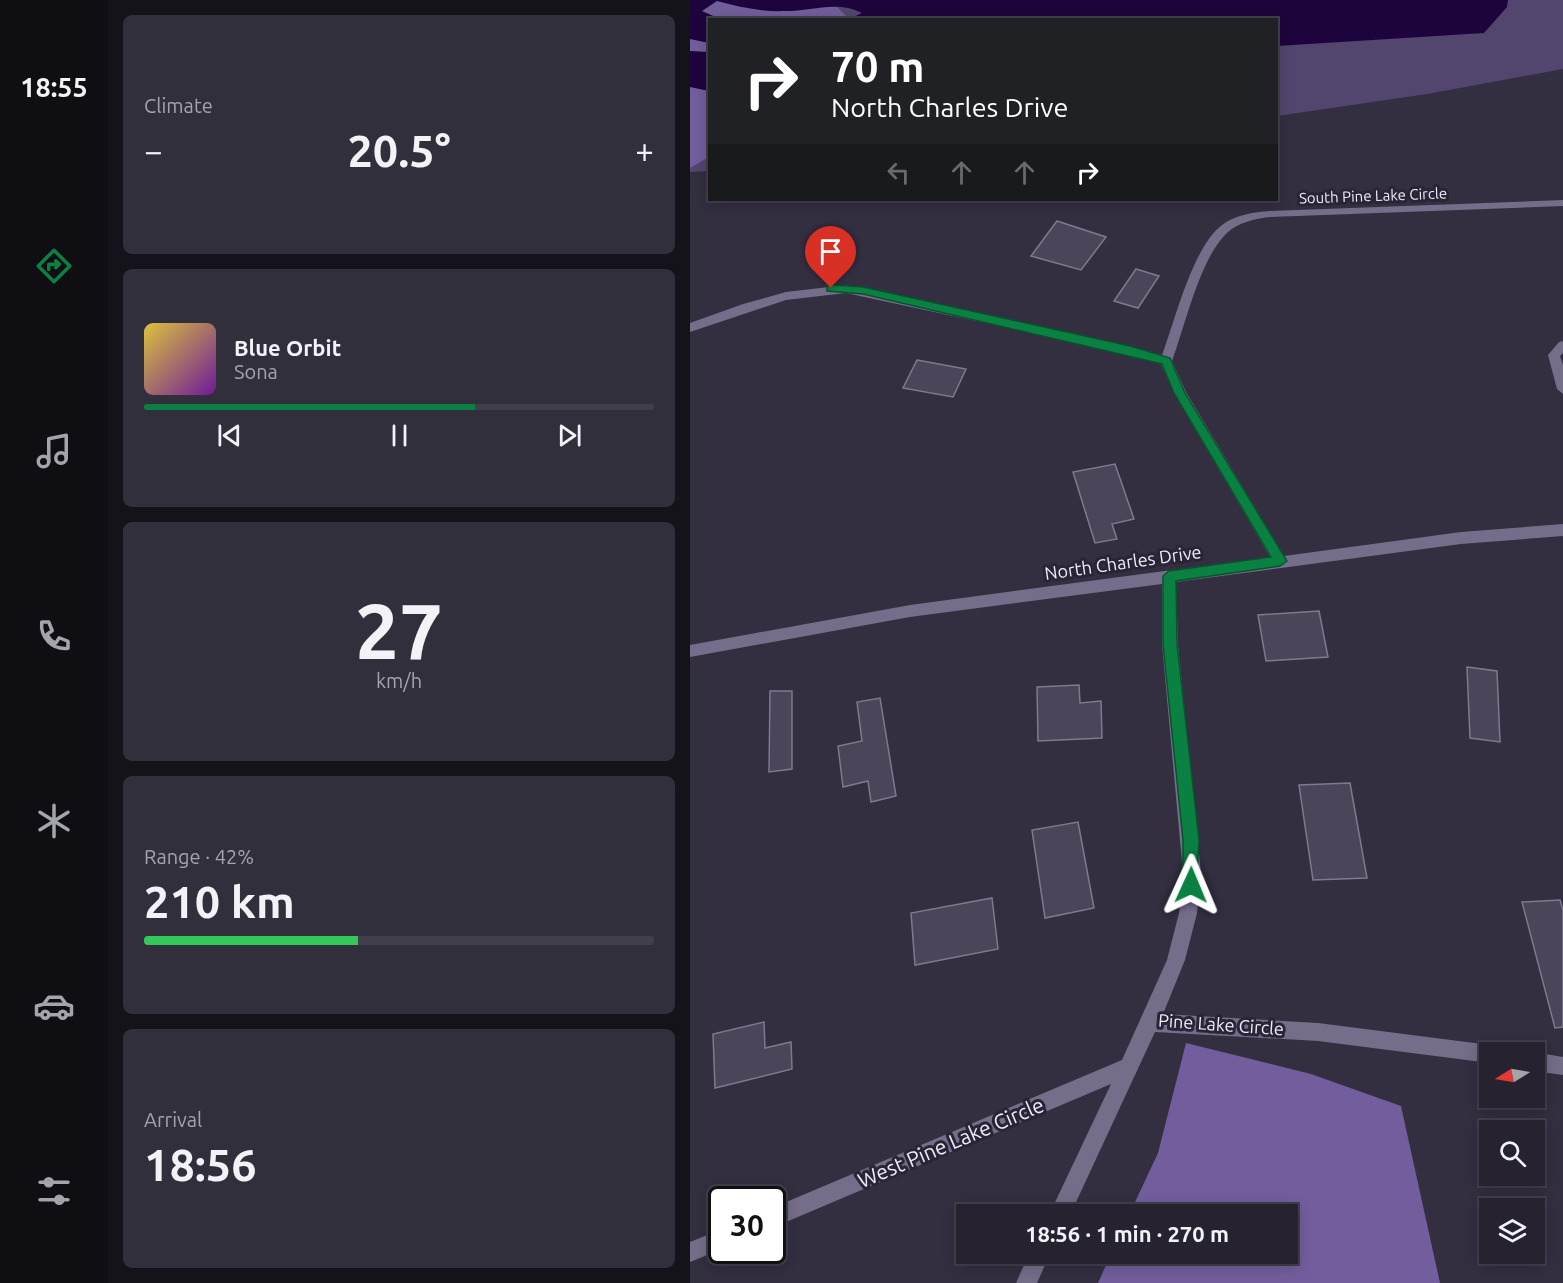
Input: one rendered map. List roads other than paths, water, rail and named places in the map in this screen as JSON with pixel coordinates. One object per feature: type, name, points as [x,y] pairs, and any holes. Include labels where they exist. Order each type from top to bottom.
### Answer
[{"type":"street","name":"South Pine Lake Circle","points":[[1166,361],[1209,249],[1222,230],[1241,219],[1270,214],[1563,203]]},
{"type":"street","points":[[690,328],[786,294],[815,288],[846,289],[1107,345],[1166,361],[1180,393],[1280,561]]},
{"type":"street","points":[[1563,345],[1554,355],[1563,389]]},
{"type":"street","name":"North Charles Drive","points":[[690,651],[910,611],[1461,538],[1563,530]]},
{"type":"street","name":"Pine Lake Circle","points":[[1169,576],[1170,644],[1191,840],[1192,873],[1188,913],[1176,960],[1150,1022],[1318,1032],[1479,1053]]},
{"type":"street","points":[[1064,1204],[1150,1022]]},
{"type":"street","points":[[1545,1063],[1563,1066]]},
{"type":"street","name":"West Pine Lake Circle","points":[[786,1212],[1129,1067]]},
{"type":"street","points":[[690,1252],[708,1245]]},
{"type":"street","points":[[1026,1283],[1035,1264]]}]
